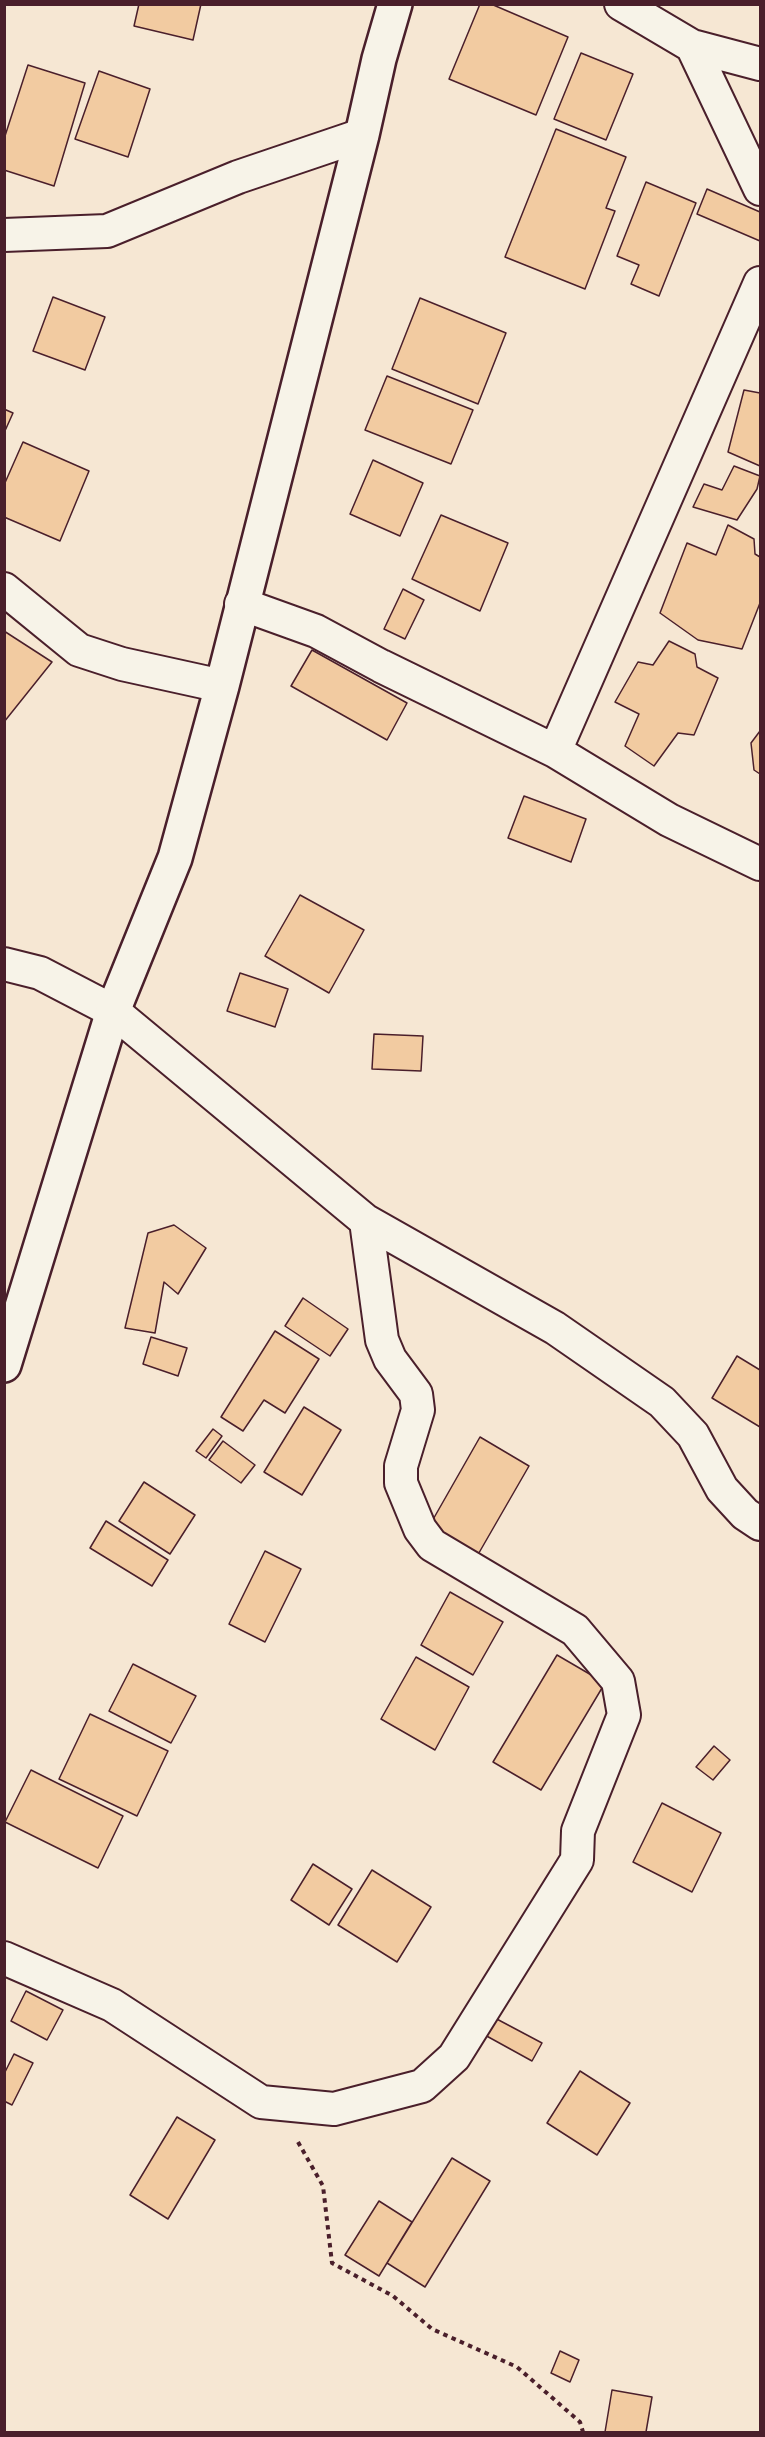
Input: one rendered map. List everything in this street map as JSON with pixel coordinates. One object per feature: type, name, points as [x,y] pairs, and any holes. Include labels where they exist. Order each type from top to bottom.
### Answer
[{"type":"street","points":[[4,1365],[113,1011],[175,858],[222,686],[362,135],[379,59],[395,4]]},
{"type":"street","points":[[621,4],[692,46],[760,64]]},
{"type":"street","points":[[692,46],[760,189]]},
{"type":"street","points":[[4,236],[107,231],[238,177],[362,135]]},
{"type":"street","points":[[555,751],[760,283]]},
{"type":"street","points":[[4,589],[79,650],[122,664],[222,686]]},
{"type":"street","points":[[241,604],[316,631],[381,666],[555,751],[669,820],[760,864]]},
{"type":"street","points":[[4,964],[40,973],[113,1011],[366,1221],[555,1328],[662,1402],[693,1435],[722,1489],[745,1514],[760,1524]]},
{"type":"street","points":[[4,1958],[112,2005],[261,2102],[334,2109],[422,2086],[454,2057],[577,1860],[578,1831],[624,1715],[618,1681],[575,1630],[432,1545],[420,1529],[401,1483],[401,1466],[418,1410],[416,1394],[390,1359],[382,1340],[366,1221]]},
{"type":"path","points":[[261,2102],[293,2134],[323,2186],[332,2263],[393,2296],[432,2329],[517,2367],[580,2422],[583,2433]]},
{"type":"building","points":[[139,4],[201,4],[193,40],[134,26]]},
{"type":"building","points":[[480,4],[491,4],[568,37],[536,115],[449,79]]},
{"type":"building","points":[[581,53],[633,74],[606,140],[554,119]]},
{"type":"building","points":[[28,65],[85,83],[54,186],[4,170],[4,139]]},
{"type":"building","points":[[99,71],[150,89],[128,157],[75,139]]},
{"type":"building","points":[[556,129],[626,157],[606,208],[615,211],[585,289],[505,257]]},
{"type":"building","points":[[646,182],[696,203],[659,296],[631,284],[639,265],[617,256]]},
{"type":"building","points":[[707,189],[760,212],[760,241],[697,214]]},
{"type":"building","points":[[53,297],[105,317],[85,370],[33,351]]},
{"type":"building","points":[[420,298],[506,333],[478,404],[392,369]]},
{"type":"building","points":[[387,376],[473,410],[451,464],[365,430]]},
{"type":"building","points":[[744,390],[760,393],[760,466],[728,452]]},
{"type":"building","points":[[4,409],[13,413],[4,433]]},
{"type":"building","points":[[23,442],[89,471],[60,541],[4,517],[4,485]]},
{"type":"building","points":[[373,460],[423,483],[400,536],[350,514]]},
{"type":"building","points":[[734,466],[760,476],[757,489],[737,520],[693,507],[704,484],[722,490]]},
{"type":"building","points":[[441,515],[508,543],[480,611],[412,579]]},
{"type":"building","points":[[728,525],[754,539],[755,554],[760,557],[760,603],[742,649],[698,640],[660,613],[687,543],[716,555]]},
{"type":"building","points":[[403,589],[424,600],[405,639],[384,629]]},
{"type":"building","points":[[4,631],[52,662],[4,722]]},
{"type":"building","points":[[669,641],[695,654],[697,667],[718,678],[694,735],[678,733],[654,766],[625,746],[639,714],[615,702],[638,662],[653,665]]},
{"type":"building","points":[[312,650],[407,703],[387,740],[291,686]]},
{"type":"building","points":[[760,731],[760,774],[754,770],[751,743]]},
{"type":"building","points":[[524,796],[586,819],[571,862],[508,838]]},
{"type":"building","points":[[300,895],[364,930],[329,993],[265,956]]},
{"type":"building","points":[[240,973],[288,989],[275,1027],[227,1011]]},
{"type":"building","points":[[374,1034],[423,1036],[421,1071],[372,1069]]},
{"type":"building","points":[[174,1225],[206,1248],[178,1294],[164,1282],[155,1333],[125,1328],[148,1233]]},
{"type":"building","points":[[303,1298],[348,1329],[330,1356],[285,1326]]},
{"type":"building","points":[[275,1331],[319,1359],[285,1413],[264,1400],[243,1431],[221,1417]]},
{"type":"building","points":[[151,1337],[187,1348],[178,1376],[143,1364]]},
{"type":"building","points":[[737,1356],[760,1370],[760,1427],[712,1398]]},
{"type":"building","points":[[304,1407],[341,1430],[302,1495],[264,1472]]},
{"type":"building","points":[[213,1429],[222,1436],[206,1458],[196,1451]]},
{"type":"building","points":[[480,1437],[529,1466],[476,1558],[427,1530]]},
{"type":"building","points":[[223,1441],[255,1465],[241,1483],[209,1460]]},
{"type":"building","points":[[144,1482],[195,1515],[170,1554],[119,1521]]},
{"type":"building","points":[[106,1521],[168,1560],[152,1586],[90,1548]]},
{"type":"building","points":[[265,1551],[301,1569],[265,1642],[229,1624]]},
{"type":"building","points":[[450,1592],[503,1622],[473,1675],[421,1645]]},
{"type":"building","points":[[557,1655],[605,1683],[541,1790],[493,1762]]},
{"type":"building","points":[[416,1657],[469,1687],[435,1750],[381,1719]]},
{"type":"building","points":[[133,1664],[196,1696],[171,1743],[109,1711]]},
{"type":"building","points":[[90,1714],[168,1751],[137,1816],[59,1779]]},
{"type":"building","points":[[714,1746],[730,1760],[713,1780],[696,1767]]},
{"type":"building","points":[[31,1770],[123,1816],[98,1868],[5,1822]]},
{"type":"building","points":[[662,1803],[721,1833],[692,1892],[633,1862]]},
{"type":"building","points":[[313,1864],[352,1889],[329,1925],[291,1900]]},
{"type":"building","points":[[372,1870],[431,1907],[397,1962],[338,1925]]},
{"type":"building","points":[[26,1991],[63,2010],[47,2040],[11,2021]]},
{"type":"building","points":[[493,2017],[542,2043],[532,2061],[483,2034]]},
{"type":"building","points":[[14,2054],[33,2063],[12,2105],[4,2101],[4,2074]]},
{"type":"building","points":[[580,2071],[630,2103],[597,2155],[547,2123]]},
{"type":"building","points":[[177,2117],[215,2140],[168,2219],[130,2195]]},
{"type":"building","points":[[452,2158],[490,2181],[425,2287],[387,2263]]},
{"type":"building","points":[[379,2201],[412,2222],[379,2276],[345,2255]]},
{"type":"building","points":[[560,2351],[579,2360],[570,2382],[551,2373]]},
{"type":"building","points":[[612,2390],[652,2397],[646,2432],[605,2432]]}]
